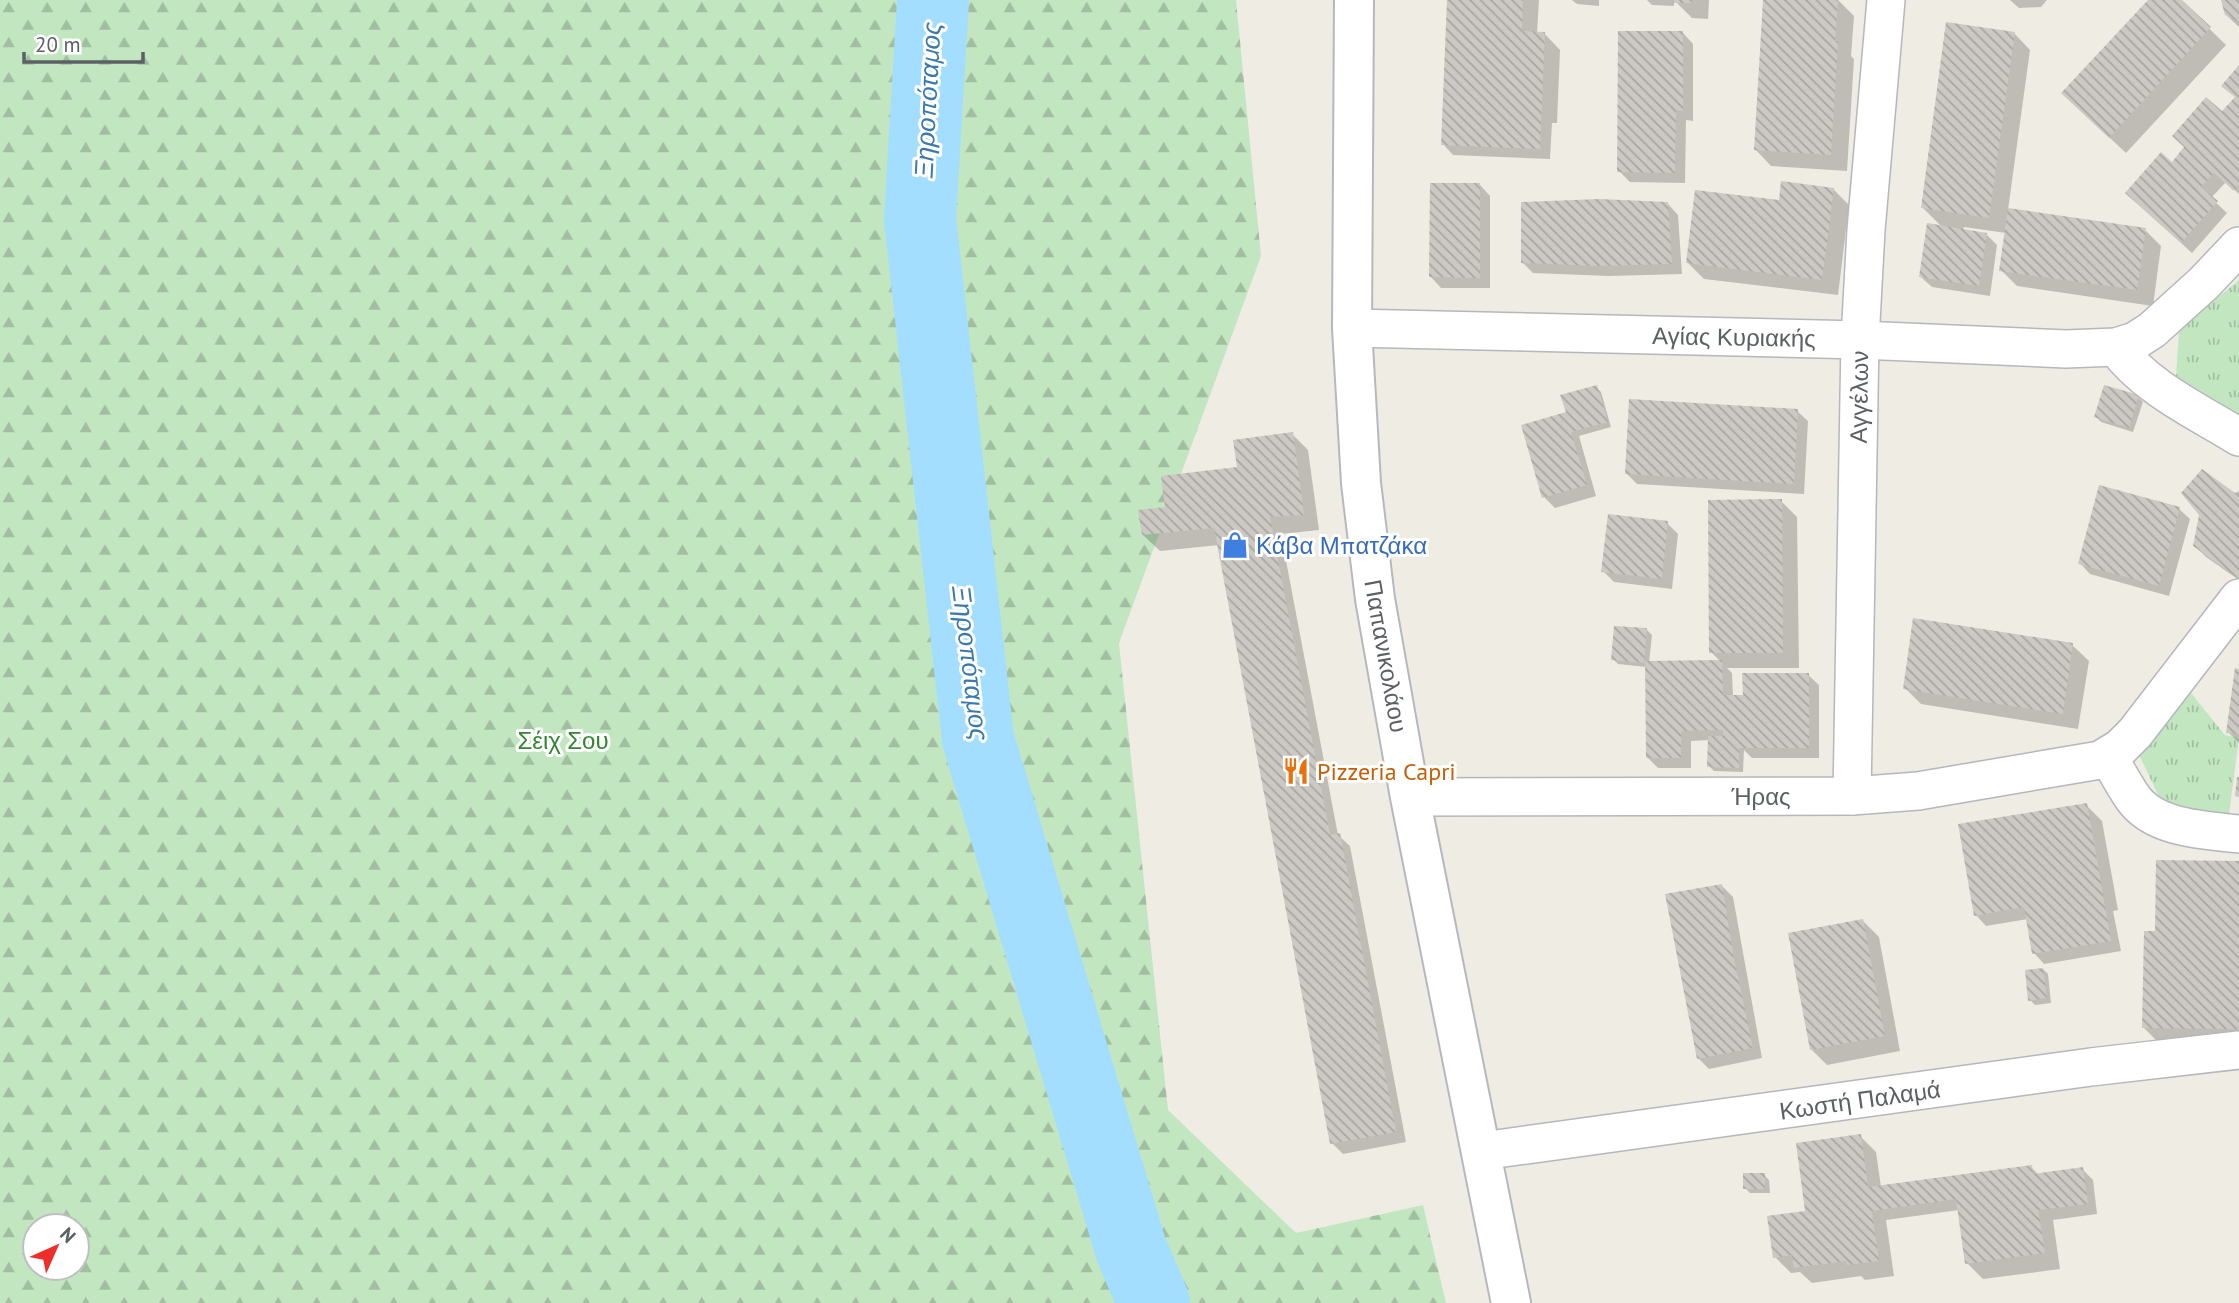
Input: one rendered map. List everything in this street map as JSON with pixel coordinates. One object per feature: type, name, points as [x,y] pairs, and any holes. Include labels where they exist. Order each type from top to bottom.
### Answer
[{"type":"main road","name":"Παπανικολάου","points":[[1354,0],[1352,328],[1361,483],[1375,599],[1410,797],[1511,1303]]},
{"type":"street","name":"Αγγέλων","points":[[1852,796],[1860,340],[1866,230],[1886,0]]},
{"type":"street","points":[[2239,246],[2204,284],[2152,330],[2136,341],[2116,347],[2124,358],[2158,387],[2239,438]]},
{"type":"street","name":"Αγίας Κυριακής","points":[[1352,328],[1860,340],[2066,349],[2116,347]]},
{"type":"street","name":"Ήρας","points":[[1410,797],[1852,796],[1940,787],[2100,760],[2120,748],[2135,733],[2239,598]]},
{"type":"street","points":[[2108,756],[2134,800],[2148,813],[2201,830],[2239,834]]},
{"type":"street","name":"Κωστή Παλαμά","points":[[1482,1152],[2091,1067],[2239,1050]]},
{"type":"green space","name":"Σέιχ Σου","points":[[0,0],[1236,0],[1261,256],[1119,643],[1168,1110],[1296,1233],[1423,1205],[1446,1303],[0,1303]]},
{"type":"green space","points":[[2239,280],[2239,414],[2176,376],[2179,330]]},
{"type":"green space","points":[[2186,687],[2225,735],[2239,738],[2228,822],[2167,814],[2136,748]]},
{"type":"building","points":[[1447,0],[1523,0],[1522,31],[1545,32],[1540,149],[1441,145]]},
{"type":"building","points":[[1674,0],[1693,0],[1692,3],[1674,3]]},
{"type":"building","points":[[1763,0],[1838,0],[1831,155],[1754,150]]},
{"type":"building","points":[[2148,0],[2182,0],[2211,27],[2109,138],[2061,93]]},
{"type":"building","points":[[2221,0],[2239,0],[2239,22],[2225,15]]},
{"type":"building","points":[[1946,22],[2015,32],[1989,218],[1921,208]]},
{"type":"building","points":[[1618,31],[1683,31],[1683,111],[1676,110],[1675,173],[1617,172]]},
{"type":"building","points":[[2239,65],[2239,185],[2234,191],[2214,173],[2201,187],[2218,201],[2181,243],[2125,193],[2161,152],[2172,162],[2184,147],[2172,136],[2206,97],[2222,111],[2235,97],[2221,86]]},
{"type":"building","points":[[1781,181],[1834,188],[1822,280],[1686,263],[1695,190],[1779,200]]},
{"type":"building","points":[[1430,183],[1480,183],[1480,278],[1429,277]]},
{"type":"building","points":[[1599,199],[1668,202],[1672,264],[1597,266],[1521,263],[1521,202]]},
{"type":"building","points":[[2008,208],[2146,228],[2137,290],[1999,271]]},
{"type":"building","points":[[1927,223],[1987,233],[1979,286],[1919,277]]},
{"type":"building","points":[[1597,385],[1608,422],[1571,432],[1587,485],[1542,498],[1521,425],[1566,412],[1560,395]]},
{"type":"building","points":[[2104,385],[2139,395],[2129,428],[2094,417]]},
{"type":"building","points":[[1629,399],[1798,409],[1794,484],[1625,474]]},
{"type":"building","points":[[1293,432],[1304,515],[1270,517],[1330,835],[1340,833],[1396,1132],[1330,1144],[1214,528],[1142,535],[1138,510],[1165,507],[1161,476],[1237,467],[1233,440]]},
{"type":"building","points":[[2202,469],[2235,493],[2239,491],[2239,579],[2193,546],[2199,515],[2181,493]]},
{"type":"building","points":[[2099,485],[2180,507],[2159,586],[2078,564]]},
{"type":"building","points":[[1782,499],[1783,653],[1709,653],[1708,500]]},
{"type":"building","points":[[1608,514],[1668,521],[1662,579],[1601,572]]},
{"type":"building","points":[[1913,618],[2073,643],[2063,714],[1903,689]]},
{"type":"building","points":[[1614,626],[1647,628],[1644,663],[1611,660]]},
{"type":"building","points":[[1722,660],[1723,695],[1743,695],[1742,673],[1809,673],[1809,748],[1739,748],[1739,768],[1707,767],[1708,736],[1723,736],[1723,730],[1681,731],[1681,758],[1646,758],[1645,661]]},
{"type":"building","points":[[2235,668],[2239,669],[2239,734],[2226,733]]},
{"type":"building","points":[[2239,777],[2239,797],[2235,796]]},
{"type":"building","points":[[2087,803],[2111,941],[2032,954],[2024,907],[1974,916],[1958,824]]},
{"type":"building","points":[[2156,860],[2239,861],[2239,1029],[2142,1028],[2144,931],[2155,931]]},
{"type":"building","points":[[1722,884],[1734,959],[1753,1048],[1697,1059],[1665,894]]},
{"type":"building","points":[[1863,919],[1885,1036],[1810,1050],[1788,933]]},
{"type":"building","points":[[2043,968],[2047,998],[2028,1001],[2025,970]]},
{"type":"building","points":[[1861,1134],[1868,1187],[2032,1165],[2033,1174],[2083,1167],[2088,1204],[2038,1210],[2045,1253],[1965,1264],[1956,1199],[1872,1211],[1879,1261],[1847,1265],[1846,1261],[1794,1268],[1792,1255],[1773,1258],[1767,1216],[1805,1211],[1796,1143]]},
{"type":"building","points":[[1743,1173],[1765,1173],[1765,1189],[1743,1189]]},
{"type":"waterway","name":"Ξηροπόταμος","points":[[933,0],[920,219],[978,739],[1131,1249],[1154,1303]]},
{"type":"place","name":"Κάβα Μπατζάκα","points":[[1235,545]]},
{"type":"place","name":"Pizzeria Capri","points":[[1296,771]]}]
